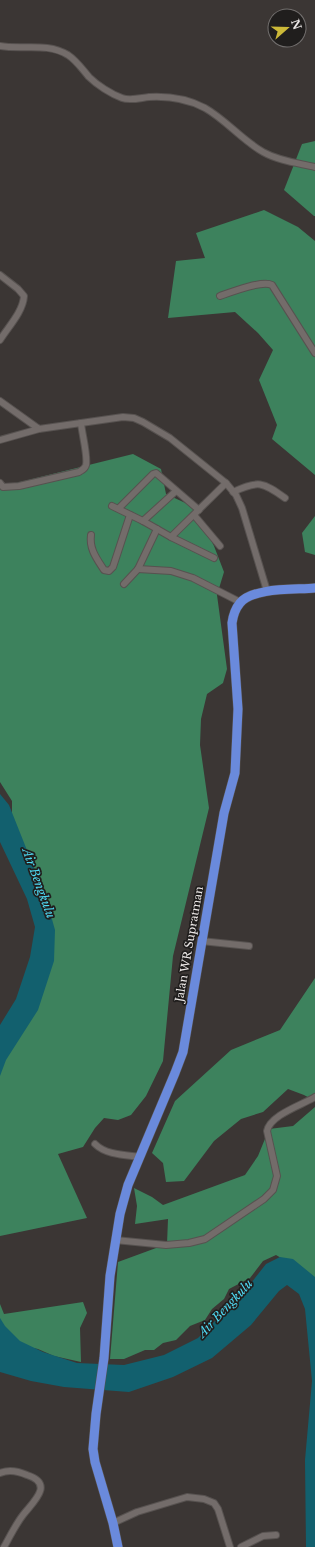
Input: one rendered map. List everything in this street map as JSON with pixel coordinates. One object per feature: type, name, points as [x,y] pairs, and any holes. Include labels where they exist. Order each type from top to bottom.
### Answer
[{"type":"highway","points":[[240,602],[267,590],[315,588]]},
{"type":"highway","name":"Jalan WR Supratman","points":[[118,1547],[113,1523],[95,1462],[93,1438],[104,1358],[110,1276],[123,1198],[183,1052],[224,813],[235,773],[238,709],[232,623],[234,614],[240,602]]},
{"type":"street","points":[[0,46],[11,48],[44,47],[67,55],[79,64],[93,80],[121,98],[172,97],[204,108],[262,151],[276,158],[315,167]]},
{"type":"street","points":[[0,275],[18,289],[24,296],[18,313],[0,340]]},
{"type":"street","points":[[220,296],[266,283],[272,285],[315,353]]},
{"type":"street","points":[[0,401],[39,429]]},
{"type":"street","points":[[0,440],[39,429],[110,418],[134,418],[155,428],[170,438],[226,483],[233,492],[242,508],[267,590]]},
{"type":"street","points":[[0,483],[3,487],[19,486],[83,470],[86,466],[86,460],[81,423]]},
{"type":"street","points":[[119,508],[155,473],[199,510]]},
{"type":"street","points":[[171,537],[226,483]]},
{"type":"street","points":[[233,492],[256,483],[272,488],[285,498]]},
{"type":"street","points":[[143,521],[176,490]]},
{"type":"street","points":[[112,506],[119,508],[171,537],[214,558]]},
{"type":"street","points":[[91,535],[90,542],[92,552],[104,570],[109,571],[113,567],[130,515]]},
{"type":"street","points":[[194,515],[220,546]]},
{"type":"street","points":[[124,584],[138,569],[157,529]]},
{"type":"street","points":[[138,569],[171,571],[193,578],[240,602]]},
{"type":"street","points":[[201,942],[250,946]]},
{"type":"street","points":[[115,1240],[166,1245],[189,1243],[206,1239],[264,1198],[273,1190],[277,1176],[267,1131],[268,1126],[282,1114],[315,1097]]},
{"type":"street","points":[[95,1144],[100,1149],[140,1157]]},
{"type":"street","points":[[0,1473],[12,1471],[34,1477],[38,1481],[40,1489],[36,1501],[23,1515],[4,1547]]},
{"type":"street","points":[[113,1523],[137,1512],[187,1497],[204,1499],[214,1503],[218,1508],[230,1547]]},
{"type":"street","points":[[241,1547],[263,1536],[276,1535]]},
{"type":"green space","points":[[315,141],[314,216],[284,190],[302,144]]},
{"type":"green space","points":[[264,210],[298,227],[315,241],[315,475],[272,439],[277,425],[259,380],[273,350],[258,333],[235,312],[168,318],[176,261],[205,258],[196,233]]},
{"type":"green space","points":[[133,454],[161,469],[166,494],[194,507],[214,546],[224,572],[217,595],[227,669],[223,683],[207,694],[201,719],[200,745],[209,808],[173,956],[163,1061],[146,1096],[131,1115],[118,1120],[104,1118],[95,1128],[83,1147],[58,1154],[87,1218],[0,1236],[0,1060],[49,918],[46,898],[36,871],[12,841],[12,801],[0,782],[0,487]]},
{"type":"green space","points":[[315,516],[315,555],[305,552],[302,533]]},
{"type":"green space","points":[[315,978],[315,1101],[288,1089],[263,1112],[241,1119],[214,1141],[184,1181],[166,1182],[163,1163],[152,1153],[175,1101],[231,1050],[280,1030]]},
{"type":"green space","points":[[315,1107],[315,1285],[293,1265],[276,1255],[263,1261],[250,1278],[229,1289],[224,1299],[212,1309],[205,1320],[190,1326],[176,1340],[163,1343],[154,1350],[145,1350],[124,1359],[110,1359],[118,1262],[167,1244],[168,1219],[135,1224],[137,1206],[134,1188],[152,1197],[163,1205],[245,1175],[258,1156],[269,1129],[293,1126]]},
{"type":"green space","points":[[83,1302],[87,1313],[80,1328],[81,1362],[54,1356],[38,1349],[15,1344],[0,1329],[0,1304],[4,1314]]},
{"type":"water","name":"Air Bengkulu","points":[[0,794],[9,805],[46,898],[55,930],[54,961],[38,1010],[6,1060],[0,1076],[0,1025],[16,999],[30,957],[35,927],[27,899],[0,842]]},
{"type":"water","points":[[280,1257],[293,1259],[315,1277],[315,1547],[306,1547],[305,1460],[312,1381],[305,1309],[299,1294],[287,1285],[279,1291],[251,1325],[212,1358],[173,1377],[129,1392],[64,1387],[31,1381],[0,1372],[0,1318],[5,1326],[20,1341],[43,1352],[77,1363],[124,1365],[164,1355],[198,1338],[244,1292],[266,1264]]}]
